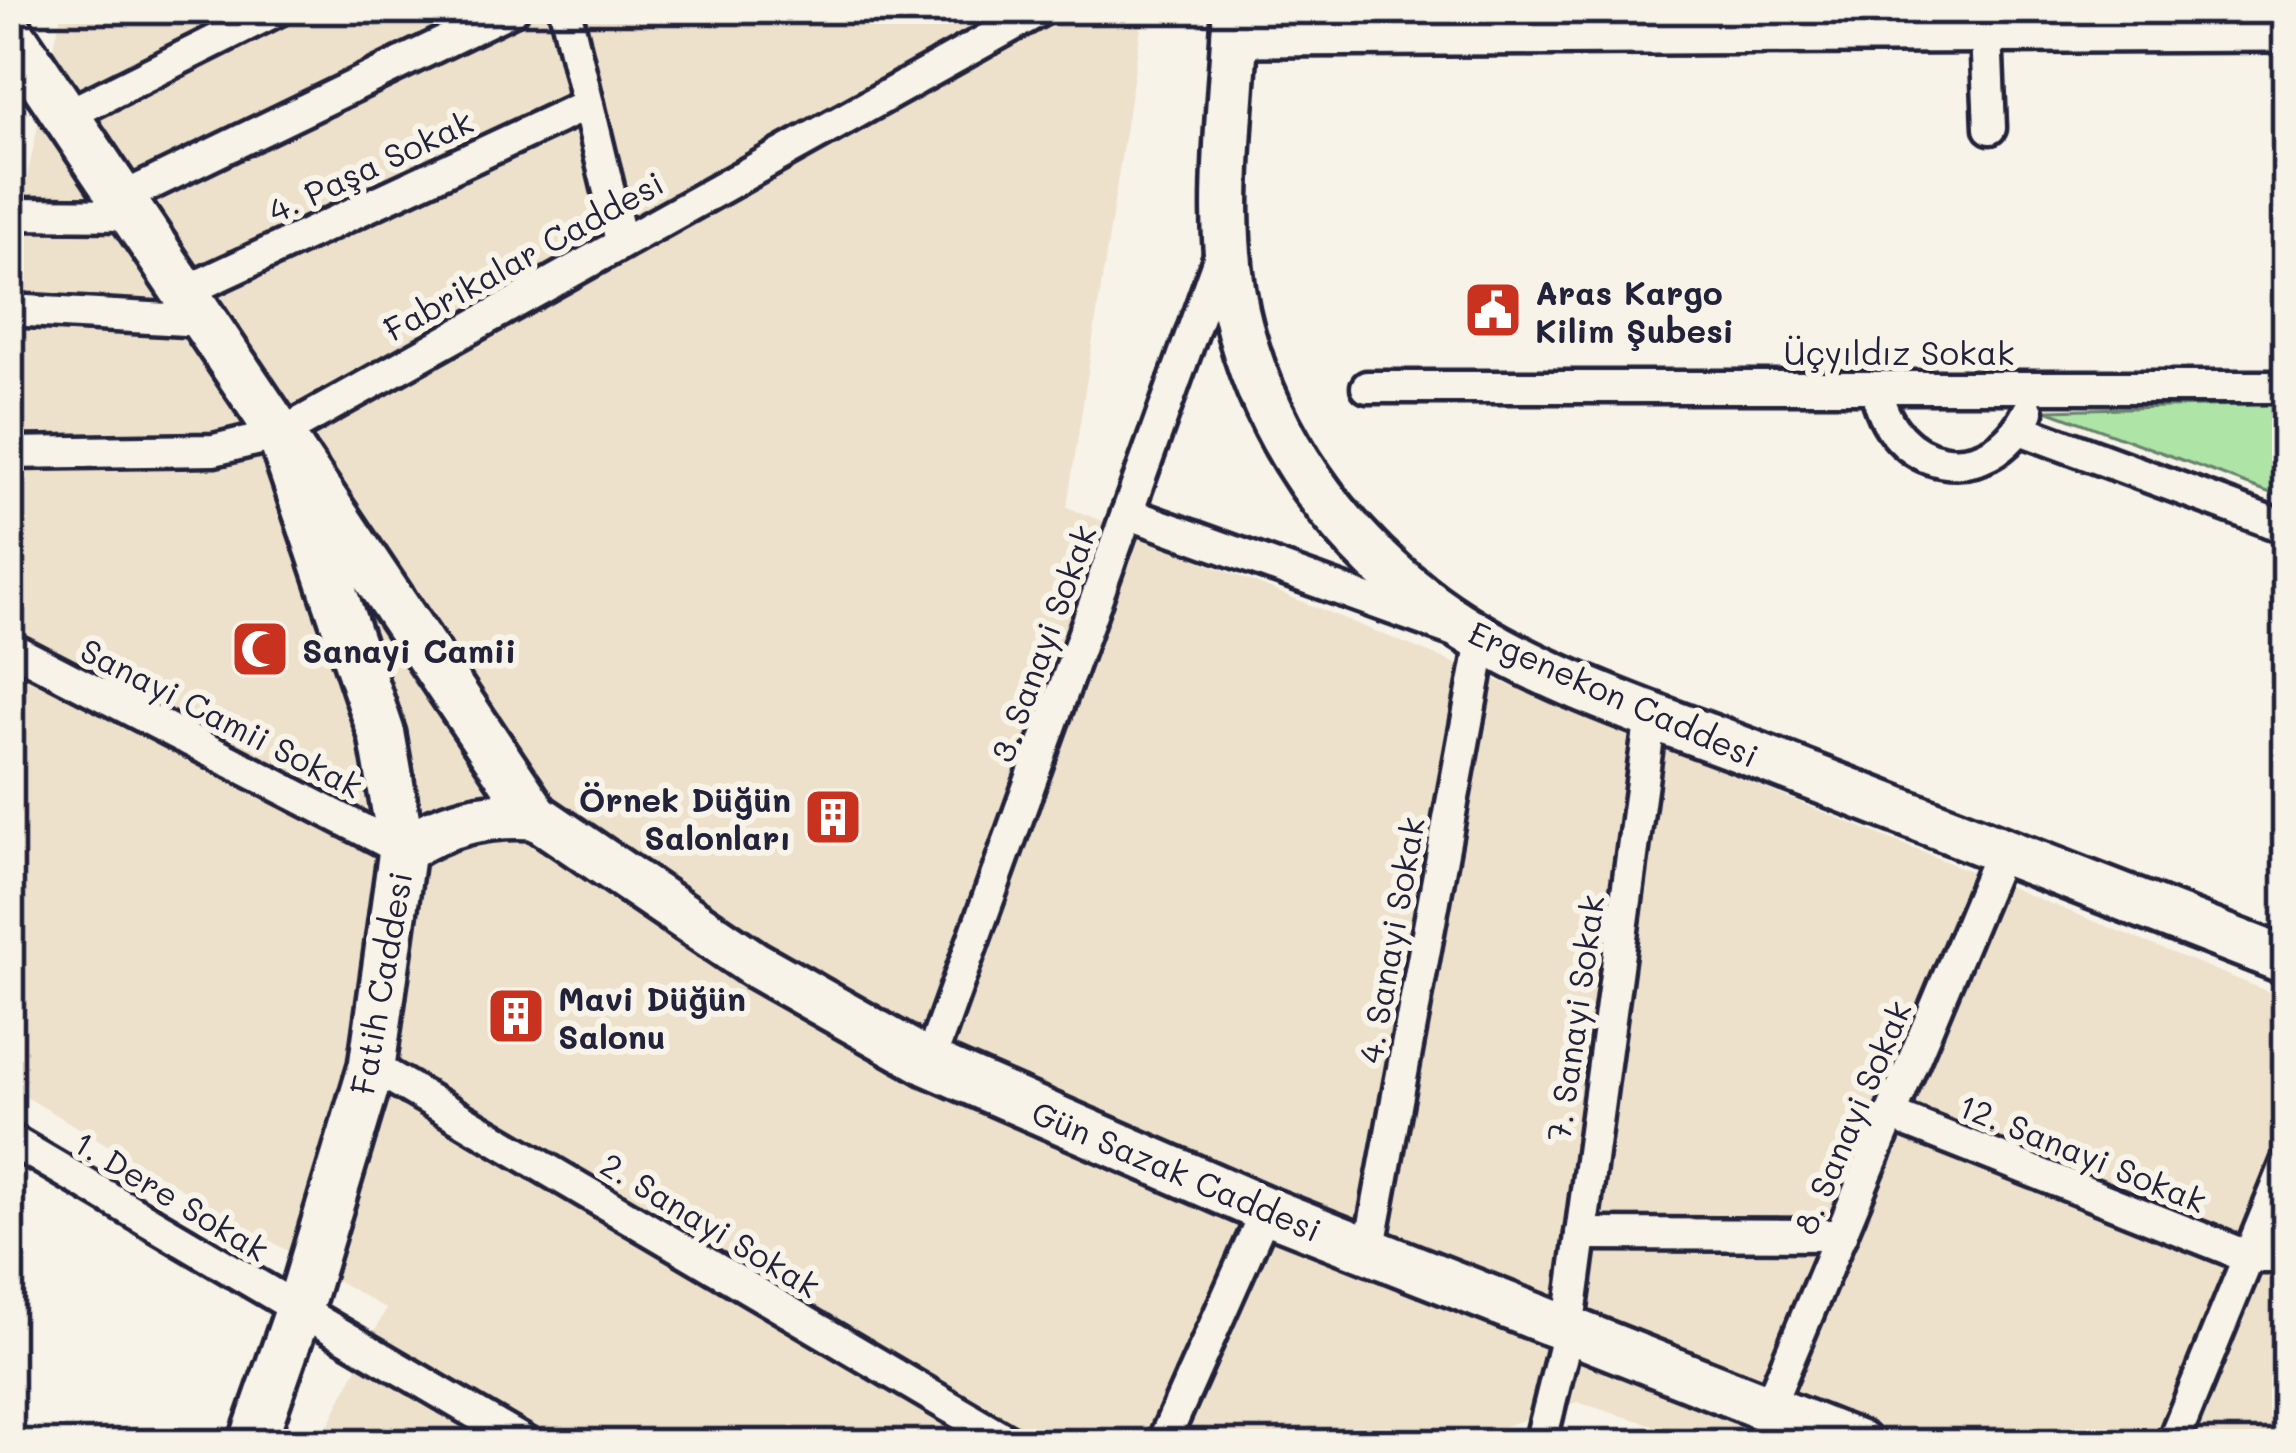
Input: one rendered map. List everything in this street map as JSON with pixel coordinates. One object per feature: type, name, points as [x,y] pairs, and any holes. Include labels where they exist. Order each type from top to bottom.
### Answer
[{"type":"street","points":[[9,15],[17,9]]},
{"type":"street","points":[[67,115],[279,9]]},
{"type":"street","points":[[9,214],[129,206],[513,9]]},
{"type":"street","points":[[565,9],[621,241]]},
{"type":"street","name":"Fabrikalar Caddesi","points":[[9,453],[214,450],[280,434],[1042,9]]},
{"type":"street","points":[[1236,21],[1986,33],[2287,28]]},
{"type":"street","name":"Ergenekon Caddesi","points":[[1236,21],[1223,247],[1241,334],[1264,397],[1328,511],[1420,598],[1482,641],[1652,715],[2287,961]]},
{"type":"street","name":"Fatih Caddesi","points":[[9,31],[280,434],[382,735],[402,850],[372,1066],[298,1312],[252,1444]]},
{"type":"street","points":[[1986,33],[1990,128]]},
{"type":"street","name":"4. Paşa Sokak","points":[[194,306],[587,104]]},
{"type":"street","name":"3. Sanayi Sokak","points":[[929,1063],[1223,247]]},
{"type":"street","points":[[9,310],[194,306]]},
{"type":"street","name":"Üçyıldız Sokak","points":[[1367,387],[2287,387]]},
{"type":"street","points":[[1876,387],[1891,430],[1930,459],[1980,459],[2020,429],[2035,387]]},
{"type":"street","points":[[2020,429],[2287,528]]},
{"type":"street","points":[[280,434],[536,816]]},
{"type":"street","points":[[1127,513],[1482,641]]},
{"type":"street","name":"4. Sanayi Sokak","points":[[1369,1252],[1482,641]]},
{"type":"street","name":"Sanayi Camii Sokak","points":[[9,647],[402,850]]},
{"type":"street","name":"7. Sanayi Sokak","points":[[1540,1444],[1568,1331],[1652,715]]},
{"type":"street","points":[[402,850],[433,830],[493,813],[536,816]]},
{"type":"street","name":"Gün Sazak Caddesi","points":[[536,816],[754,964],[929,1063],[1265,1210],[1858,1444]]},
{"type":"street","name":"8. Sanayi Sokak","points":[[1767,1411],[2002,851]]},
{"type":"street","name":"2. Sanayi Sokak","points":[[372,1066],[1013,1444]]},
{"type":"street","name":"12. Sanayi Sokak","points":[[1891,1114],[2249,1257]]},
{"type":"street","name":"1. Dere Sokak","points":[[9,1139],[528,1444]]},
{"type":"street","points":[[2172,1444],[2287,1163]]},
{"type":"street","points":[[1162,1444],[1265,1210]]},
{"type":"street","points":[[1581,1234],[1841,1234]]},
{"type":"street","points":[[2249,1257],[2287,1257]]},
{"type":"shaded area","points":[[62,9],[1144,9],[1067,507],[2287,999],[2287,1444],[1715,1444],[1577,1402],[1451,1444],[319,1444],[386,1309],[9,1087],[9,265]]},
{"type":"green space","points":[[2287,404],[2287,499],[2047,410]]},
{"type":"place","name":"Aras Kargo Kilim Şubesi","points":[[1493,310]]},
{"type":"place","name":"Sanayi Camii","points":[[260,649]]},
{"type":"place","name":"Örnek Düğün Salonları","points":[[833,817]]},
{"type":"place","name":"Mavi Düğün Salonu","points":[[516,1016]]}]
